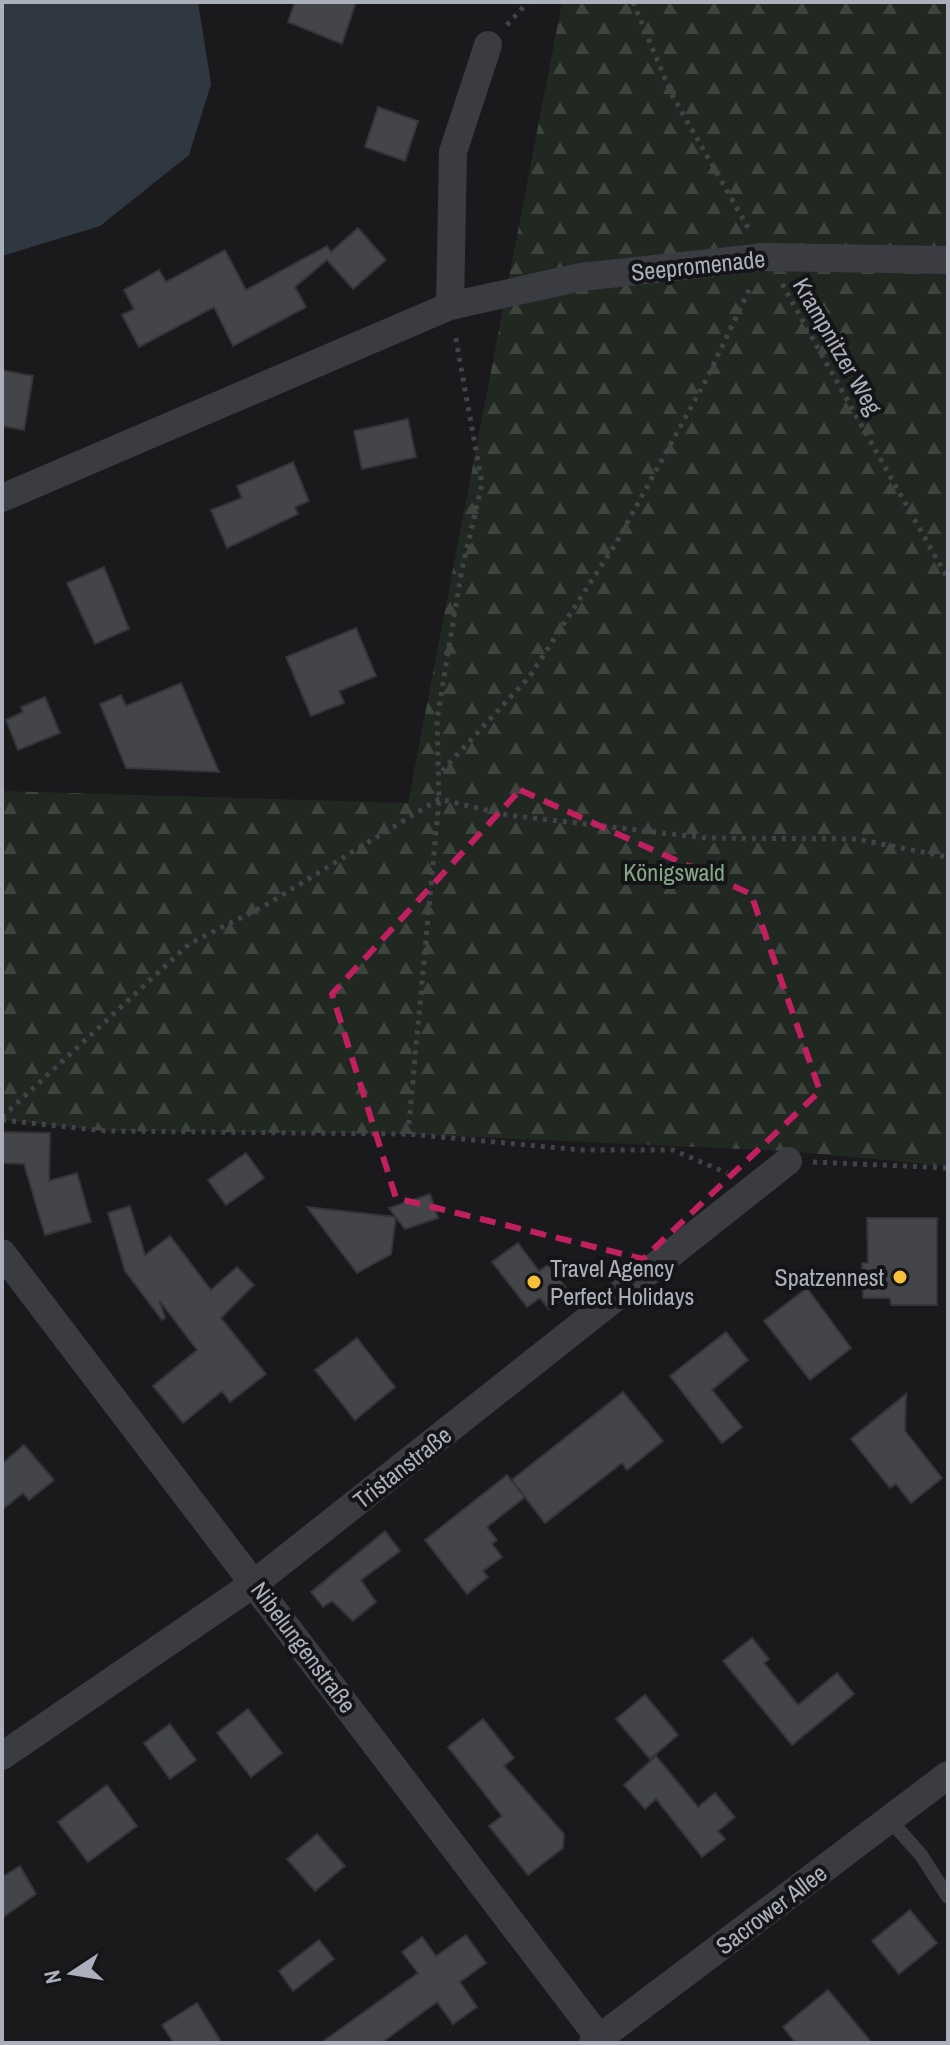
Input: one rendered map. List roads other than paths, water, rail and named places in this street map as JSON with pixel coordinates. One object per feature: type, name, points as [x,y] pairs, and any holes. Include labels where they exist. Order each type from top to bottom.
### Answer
[{"type":"street","points":[[450,306],[453,152],[488,45]]},
{"type":"street","name":"Seepromenade","points":[[2,498],[450,306],[581,277],[765,257],[948,260]]},
{"type":"street","name":"Tristanstraße","points":[[2,1756],[256,1582],[788,1161]]},
{"type":"street","name":"Nibelungenstraße","points":[[2,1253],[256,1582],[599,2041]]},
{"type":"street","name":"Sacrower Allee","points":[[599,2041],[948,1775]]},
{"type":"lane","points":[[889,1819],[940,1881],[948,1897]]},
{"type":"place","name":"Spatzennest","points":[[900,1277]]},
{"type":"place","name":"Travel Agency Perfect Holidays","points":[[534,1282]]},
{"type":"park label","name":"Königswald","points":[[674,872]]}]
